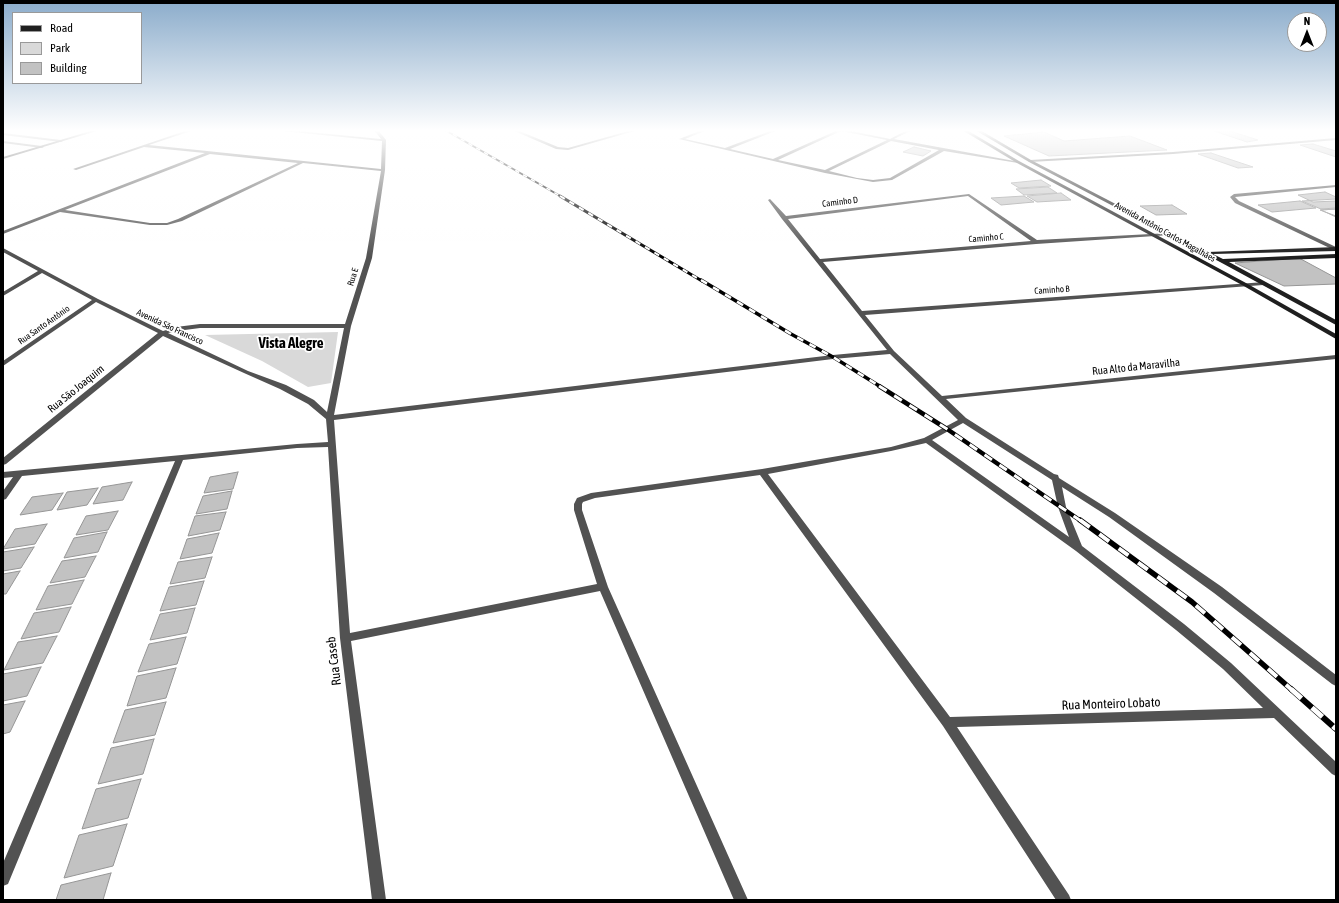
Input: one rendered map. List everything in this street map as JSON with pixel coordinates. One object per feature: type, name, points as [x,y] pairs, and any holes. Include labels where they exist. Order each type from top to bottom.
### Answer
[{"type":"main road","name":"Avenida Antônio Carlos Magalhães","points":[[1037,172],[1244,284],[1336,337]]},
{"type":"main road","name":"Avenida Antônio Carlos Magalhães","points":[[1051,172],[1222,261],[1336,323]]},
{"type":"main road","points":[[1207,254],[1336,249]]},
{"type":"main road","points":[[1222,261],[1336,256]]},
{"type":"street","points":[[3,232],[161,172]]},
{"type":"street","points":[[60,211],[150,224],[167,224],[180,220],[281,172]]},
{"type":"street","name":"Rua E","points":[[330,418],[348,326],[369,258],[383,172]]},
{"type":"street","points":[[826,172],[865,180],[887,181],[903,172]]},
{"type":"street","points":[[1336,186],[1234,195],[1232,197],[1237,202],[1336,249]]},
{"type":"street","points":[[1324,187],[1336,191]]},
{"type":"street","name":"Caminho D","points":[[784,218],[969,195],[1036,242]]},
{"type":"street","points":[[770,200],[892,352],[963,420],[1055,477],[1112,515],[1218,590],[1336,681]]},
{"type":"street","name":"Caminho C","points":[[820,261],[1036,242],[1170,234]]},
{"type":"street","name":"Avenida São Francisco","points":[[3,250],[41,272],[162,333],[246,372],[283,387],[311,402],[330,418]]},
{"type":"street","points":[[3,294],[41,272]]},
{"type":"street","name":"Caminho B","points":[[861,313],[1263,283]]},
{"type":"street","name":"Rua Santo Antônio","points":[[3,364],[96,300]]},
{"type":"street","points":[[162,333],[176,329],[200,326],[348,326]]},
{"type":"street","name":"Rua São Joaquim","points":[[3,462],[162,333]]},
{"type":"street","points":[[330,418],[825,358],[892,352]]},
{"type":"street","name":"Rua Alto da Maravilha","points":[[939,398],[1336,357]]},
{"type":"street","name":"Rua Caseb","points":[[330,418],[345,638],[379,900]]},
{"type":"street","points":[[741,900],[603,587],[578,510],[580,500],[594,495],[762,472],[891,449],[927,440],[963,420]]},
{"type":"street","points":[[927,440],[1079,549],[1180,627],[1226,666],[1336,770]]},
{"type":"street","points":[[3,476],[297,446],[331,444]]},
{"type":"street","points":[[3,879],[180,458]]},
{"type":"street","points":[[762,472],[947,722],[1064,900]]},
{"type":"street","points":[[3,497],[19,474]]},
{"type":"street","points":[[1055,477],[1062,507],[1079,549]]},
{"type":"street","points":[[345,638],[603,587]]},
{"type":"street","name":"Rua Monteiro Lobato","points":[[947,722],[1276,713]]},
{"type":"green space","points":[[338,332],[331,383],[308,387],[262,361],[205,335]]},
{"type":"building","points":[[1041,180],[1051,186],[1019,188],[1011,183]]},
{"type":"building","points":[[1048,187],[1057,193],[1024,195],[1016,189]]},
{"type":"building","points":[[1325,192],[1336,197],[1336,201],[1313,202],[1298,195]]},
{"type":"building","points":[[1061,193],[1071,200],[1037,202],[1027,196]]},
{"type":"building","points":[[1024,196],[1034,202],[1001,205],[991,198]]},
{"type":"building","points":[[1336,199],[1336,208],[1321,209],[1302,201]]},
{"type":"building","points":[[1300,201],[1316,208],[1272,212],[1258,205]]},
{"type":"building","points":[[1172,205],[1187,214],[1156,215],[1140,206]]},
{"type":"building","points":[[1336,209],[1336,217],[1321,210]]},
{"type":"building","points":[[1336,209],[1336,216],[1320,210]]},
{"type":"building","points":[[1299,258],[1336,278],[1336,284],[1284,286],[1235,263]]},
{"type":"building","points":[[238,472],[233,489],[204,493],[210,477]]},
{"type":"building","points":[[132,482],[123,500],[93,504],[102,487]]},
{"type":"building","points":[[98,488],[87,505],[57,510],[67,492]]},
{"type":"building","points":[[232,491],[227,509],[196,514],[203,496]]},
{"type":"building","points":[[63,493],[52,510],[20,515],[32,497]]},
{"type":"building","points":[[118,511],[108,530],[76,535],[86,516]]},
{"type":"building","points":[[226,512],[220,530],[188,536],[195,516]]},
{"type":"building","points":[[47,524],[35,544],[3,549],[15,529]]},
{"type":"building","points":[[107,532],[98,552],[64,558],[74,538]]},
{"type":"building","points":[[219,533],[212,553],[180,559],[187,539]]},
{"type":"building","points":[[34,547],[21,568],[3,571],[3,552]]},
{"type":"building","points":[[96,556],[85,577],[50,583],[62,561]]},
{"type":"building","points":[[212,557],[205,578],[170,584],[178,562]]},
{"type":"building","points":[[20,571],[6,594],[3,594],[3,574]]},
{"type":"building","points":[[84,580],[72,604],[36,610],[48,586]]},
{"type":"building","points":[[204,581],[196,605],[160,611],[169,587]]},
{"type":"building","points":[[71,607],[59,632],[21,639],[34,613]]},
{"type":"building","points":[[195,608],[187,633],[150,640],[160,614]]},
{"type":"building","points":[[57,636],[43,663],[4,670],[18,642]]},
{"type":"building","points":[[186,637],[177,664],[138,672],[149,644]]},
{"type":"building","points":[[41,667],[27,696],[3,701],[3,674]]},
{"type":"building","points":[[176,668],[166,698],[127,706],[137,676]]},
{"type":"building","points":[[25,701],[10,732],[3,734],[3,705]]},
{"type":"building","points":[[166,702],[155,735],[113,743],[125,710]]},
{"type":"building","points":[[154,739],[143,774],[98,784],[111,748]]},
{"type":"building","points":[[141,779],[128,818],[82,829],[96,789]]},
{"type":"building","points":[[127,824],[113,866],[64,878],[79,835]]},
{"type":"building","points":[[111,873],[103,900],[56,900],[61,885]]},
{"type":"railway","points":[[519,172],[562,197]]},
{"type":"railway","points":[[560,196],[702,281]]},
{"type":"railway","points":[[701,280],[791,334],[833,357],[881,387]]},
{"type":"railway","points":[[879,386],[947,429],[1081,521]]},
{"type":"railway","points":[[1080,520],[1192,602],[1292,690]]},
{"type":"railway","points":[[1291,689],[1336,729]]},
{"type":"district","name":"Vista Alegre","points":[[291,343]]}]
